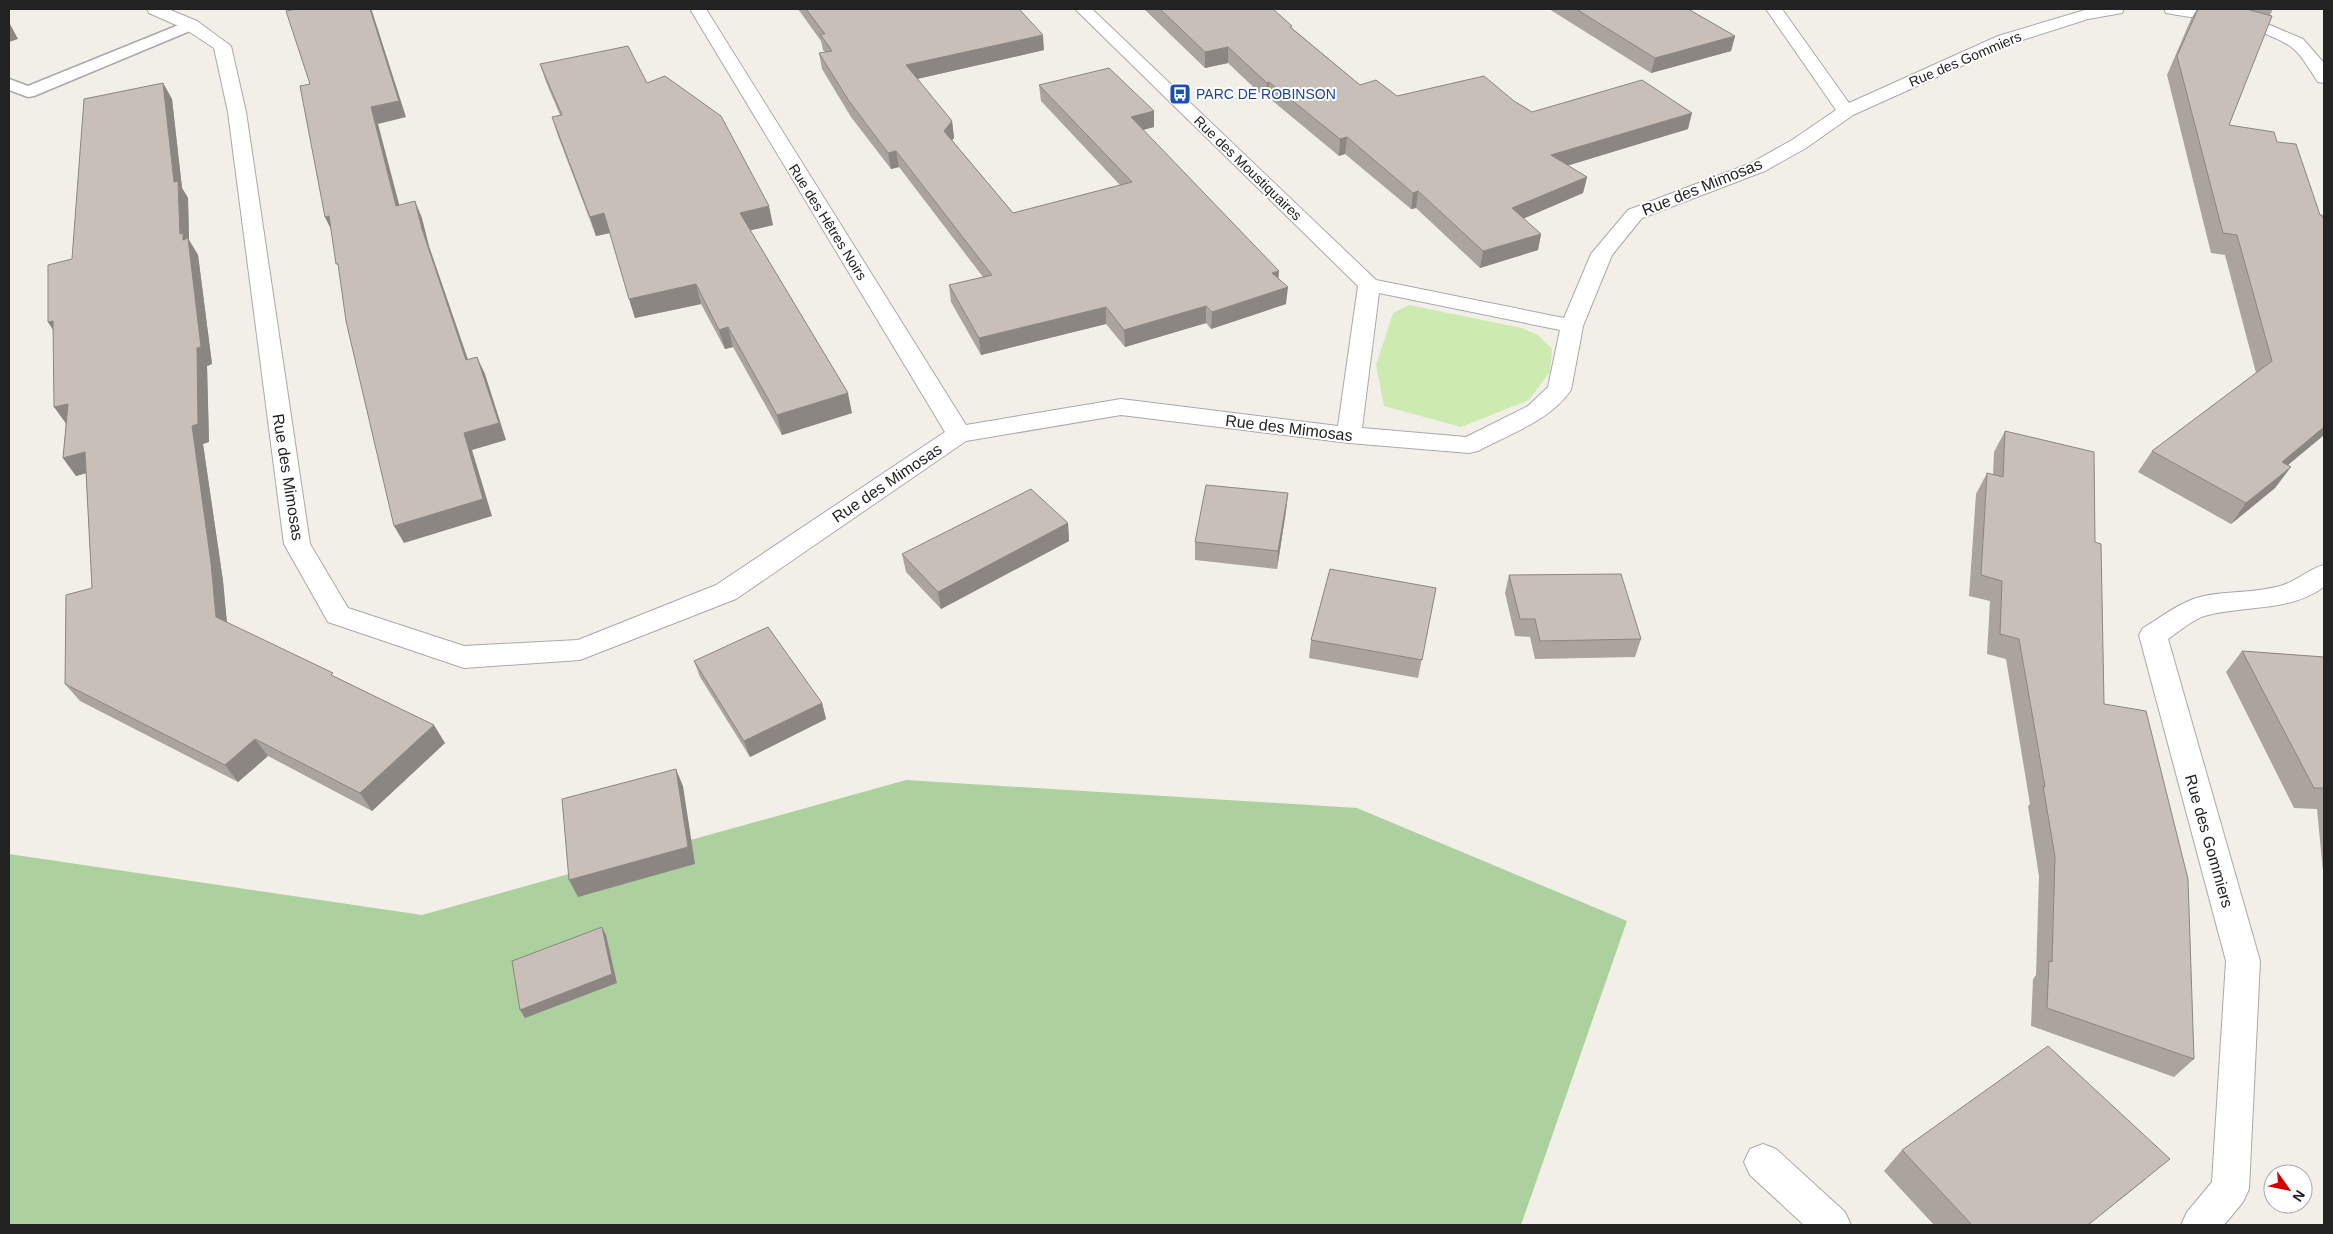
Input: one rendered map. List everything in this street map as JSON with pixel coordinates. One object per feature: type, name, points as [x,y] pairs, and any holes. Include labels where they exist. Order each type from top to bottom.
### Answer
[{"type":"street","name":"Rue des Mimosas","points":[[155,9],[191,25],[222,46],[236,112],[297,544],[338,615],[464,657],[580,650],[726,592],[959,434],[1121,407],[1349,435],[1469,444],[1536,410],[1559,390],[1572,326],[1602,254],[1635,214],[1758,167],[1799,144],[1846,111]]},
{"type":"street","name":"Rue des Hêtres Noirs","points":[[698,9],[959,434]]},
{"type":"street","name":"Rue des Moustiquaires","points":[[1084,9],[1369,285]]},
{"type":"street","points":[[1774,9],[1846,111]]},
{"type":"street","name":"Rue des Gommiers","points":[[1846,111],[2004,40],[2085,16],[2116,9]]},
{"type":"street","points":[[2172,9],[2245,21],[2297,43],[2324,74],[2324,78]]},
{"type":"street","points":[[1349,435],[1369,285],[1501,310],[1572,326]]},
{"type":"street","name":"Rue des Gommiers","points":[[2200,1225],[2230,1189],[2243,961],[2153,635],[2201,606],[2267,600],[2307,588],[2324,574]]},
{"type":"street","points":[[1763,1162],[1832,1225]]},
{"type":"lane","points":[[9,84],[28,92],[191,25]]},
{"type":"green space","points":[[1409,305],[1522,328],[1538,335],[1552,349],[1550,372],[1529,400],[1461,427],[1384,406],[1376,365],[1393,313]]},
{"type":"green space","points":[[906,780],[1357,808],[1627,921],[1521,1225],[9,1225],[9,854],[422,915]]},
{"type":"building","points":[[296,9],[370,9],[399,101],[371,107],[396,206],[415,201],[422,229],[466,360],[477,357],[499,423],[464,433],[483,499],[394,526],[346,321],[329,216],[325,217],[300,86],[310,84],[286,11]]},
{"type":"building","points":[[806,9],[1019,9],[1043,35],[906,65],[952,121],[944,131],[1013,213],[1132,182],[1039,85],[1109,68],[1154,111],[1131,117],[1279,271],[1272,273],[1288,287],[1212,312],[1206,306],[1124,330],[1106,307],[979,338],[949,285],[992,275],[896,151],[888,153],[849,101],[819,53],[832,51],[820,34],[825,34]]},
{"type":"building","points":[[1160,9],[1273,9],[1292,26],[1290,27],[1360,85],[1376,80],[1397,96],[1484,76],[1514,101],[1532,112],[1642,80],[1692,113],[1551,155],[1587,177],[1512,208],[1541,234],[1483,251],[1418,191],[1413,193],[1347,137],[1340,139],[1269,82],[1267,83],[1228,47],[1205,52]]},
{"type":"building","points":[[1576,9],[1688,9],[1735,36],[1655,58]]},
{"type":"building","points":[[2198,9],[2246,9],[2272,16],[2229,125],[2274,132],[2277,142],[2296,144],[2320,215],[2322,215],[2324,220],[2324,427],[2282,462],[2291,467],[2246,503],[2152,451],[2272,361],[2237,235],[2223,233],[2177,56]]},
{"type":"building","points":[[628,46],[647,83],[665,76],[721,116],[769,206],[740,213],[848,393],[777,415],[728,327],[719,330],[696,284],[629,299],[604,213],[590,217],[552,117],[562,115],[540,64]]},
{"type":"building","points":[[163,83],[174,182],[178,181],[180,234],[183,233],[183,240],[188,238],[201,347],[197,348],[198,424],[192,426],[211,563],[216,617],[333,673],[331,675],[434,725],[360,793],[255,739],[225,765],[65,684],[66,595],[92,588],[85,452],[63,458],[68,404],[54,407],[53,321],[48,322],[48,265],[72,259],[84,99]]},
{"type":"building","points":[[2005,431],[2094,452],[2095,542],[2101,544],[2104,704],[2146,711],[2188,879],[2194,1059],[2047,1008],[2049,961],[2052,962],[2055,857],[2043,786],[2045,787],[2019,639],[2000,634],[2002,581],[1981,575],[1987,473],[2003,477]]},
{"type":"building","points":[[1206,485],[1288,493],[1278,551],[1195,542]]},
{"type":"building","points":[[1031,489],[1068,523],[938,592],[902,554]]},
{"type":"building","points":[[1330,569],[1436,588],[1422,660],[1311,640]]},
{"type":"building","points":[[1621,574],[1641,639],[1540,641],[1535,619],[1520,619],[1509,575]]},
{"type":"building","points":[[768,627],[822,703],[744,741],[694,661]]},
{"type":"building","points":[[2242,651],[2324,657],[2324,788],[2314,788]]},
{"type":"building","points":[[676,769],[688,847],[569,880],[562,799]]},
{"type":"building","points":[[602,927],[612,974],[520,1010],[512,961]]},
{"type":"building","points":[[2048,1046],[2170,1159],[2088,1225],[1972,1225],[1902,1150]]},
{"type":"place","name":"PARC DE ROBINSON","points":[[1180,94]]}]
